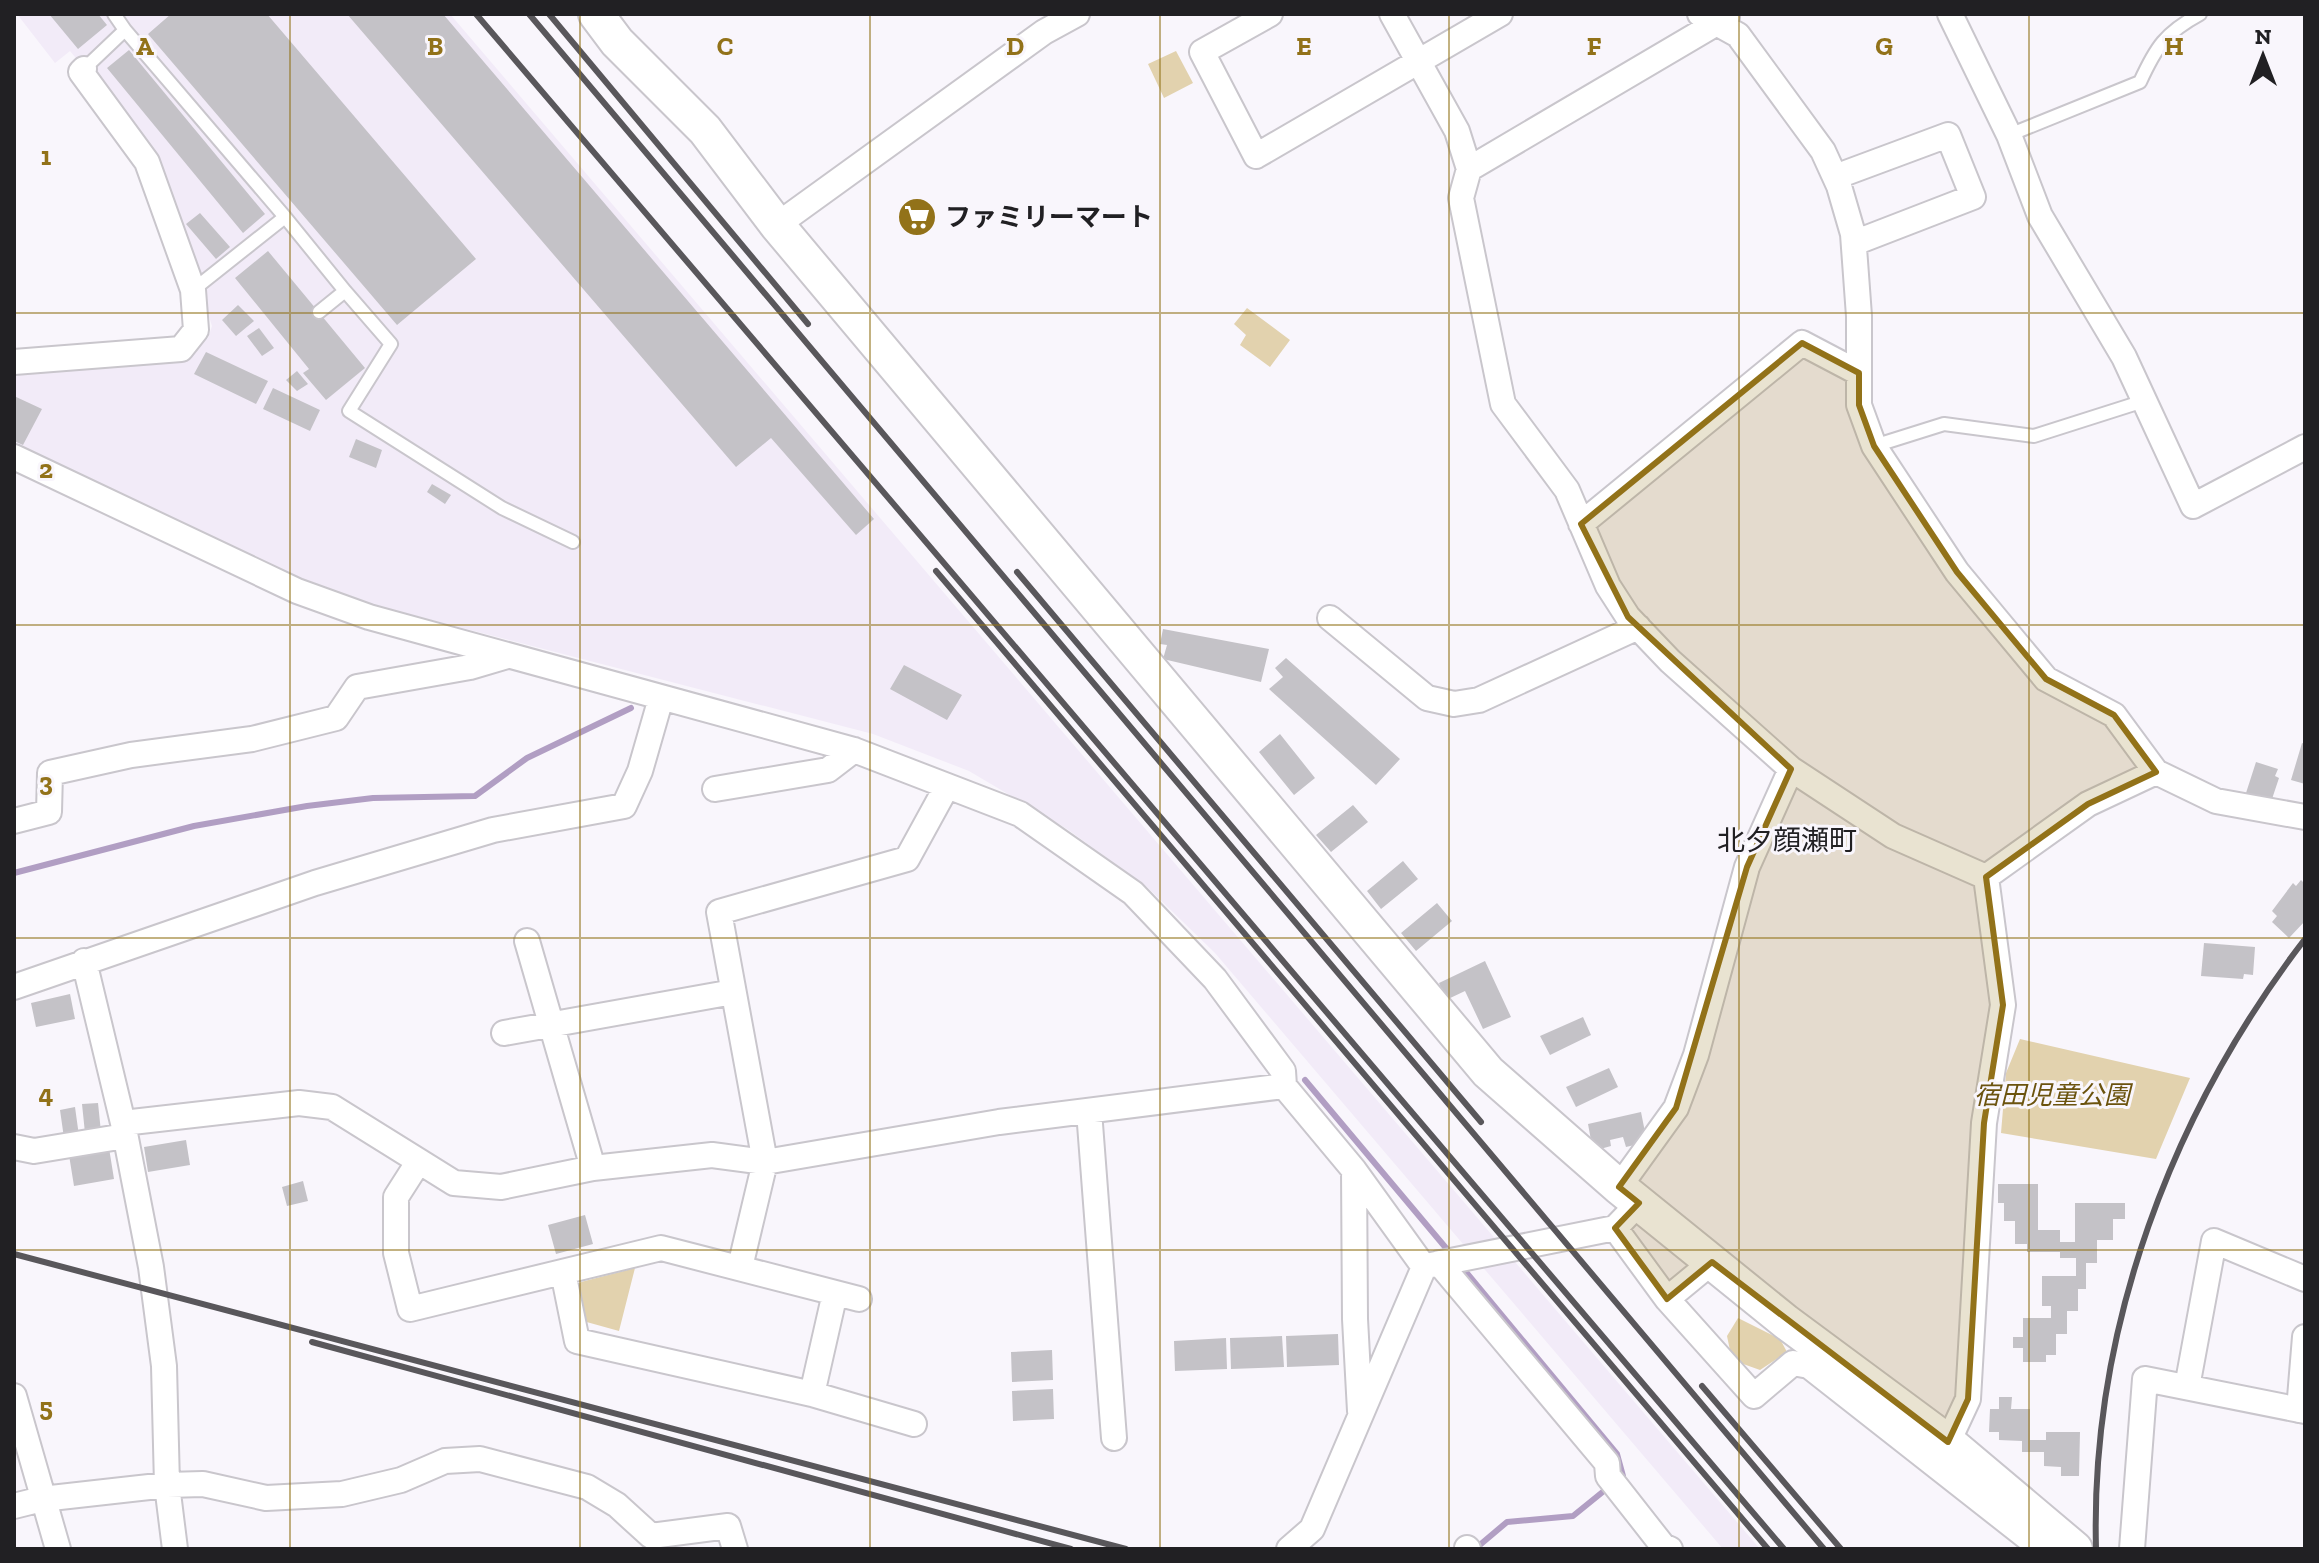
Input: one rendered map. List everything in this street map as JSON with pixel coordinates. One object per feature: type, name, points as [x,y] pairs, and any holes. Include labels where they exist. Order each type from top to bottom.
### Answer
[{"type":"street","points":[[596,14],[617,42],[705,130],[777,225],[1488,1072],[1629,1195],[1786,1322],[1948,1442],[2075,1549]]},
{"type":"street","points":[[777,225],[1039,23],[1077,14]]},
{"type":"street","points":[[1270,14],[1202,52],[1256,156],[1500,14]]},
{"type":"street","points":[[1392,14],[1457,131],[1469,169],[1461,198],[1503,404],[1567,490],[1608,586],[1638,627],[1670,661],[1791,769],[1893,836],[1986,877]]},
{"type":"street","points":[[1950,14],[2009,135],[2040,216],[2147,400],[2193,506],[2305,447]]},
{"type":"street","points":[[1469,169],[1716,17],[1738,35],[1823,151],[1835,177],[1854,243],[1859,405],[1874,446],[1957,572],[2046,679],[2114,715],[2156,772],[2216,801],[2305,817]]},
{"type":"street","points":[[14,362],[181,349],[196,330],[193,290],[147,162],[81,72],[84,69]]},
{"type":"street","points":[[1835,177],[1948,135],[1973,197],[1854,243]]},
{"type":"street","points":[[1581,524],[1802,343],[1859,373]]},
{"type":"street","points":[[14,457],[297,591],[369,617],[854,750],[1020,814],[1133,893],[1215,979],[1283,1071],[1284,1086],[1431,1265],[1607,1463],[1614,1483],[1663,1546],[1670,1549]]},
{"type":"street","points":[[1330,618],[1427,698],[1454,704],[1479,700],[1638,627]]},
{"type":"street","points":[[14,821],[49,812],[50,773],[131,755],[280,732],[336,718],[357,687],[470,667],[509,656]]},
{"type":"street","points":[[14,987],[315,883],[493,830],[624,806],[640,771],[661,698]]},
{"type":"street","points":[[715,789],[828,770],[854,750]]},
{"type":"street","points":[[1615,1228],[1629,1195],[1676,1108],[1696,1055],[1747,867],[1791,769]]},
{"type":"street","points":[[1986,877],[2088,804],[2156,772]]},
{"type":"street","points":[[740,1267],[765,1162],[719,912],[907,859],[947,786]]},
{"type":"street","points":[[1948,1442],[1968,1399],[1984,1123],[2003,1005],[1986,877]]},
{"type":"street","points":[[527,941],[593,1168]]},
{"type":"street","points":[[84,961],[124,1129],[151,1267],[164,1366],[167,1485],[175,1549]]},
{"type":"street","points":[[504,1033],[733,992]]},
{"type":"street","points":[[14,1147],[34,1151],[124,1129],[310,1104],[332,1107],[454,1183],[501,1187],[593,1168],[712,1155],[765,1162],[999,1122],[1284,1086]]},
{"type":"street","points":[[1089,1111],[1114,1438]]},
{"type":"street","points":[[419,1161],[396,1197],[396,1253],[410,1309],[661,1248],[859,1299]]},
{"type":"street","points":[[1354,1170],[1355,1319],[1360,1417]]},
{"type":"street","points":[[1431,1265],[1615,1228]]},
{"type":"street","points":[[1615,1228],[1667,1299],[1754,1396],[1793,1363],[1809,1366],[2042,1549]]},
{"type":"street","points":[[2187,1387],[2214,1241],[2305,1279]]},
{"type":"street","points":[[1667,1299],[1712,1262]]},
{"type":"street","points":[[1289,1549],[1312,1529],[1431,1265]]},
{"type":"street","points":[[563,1272],[577,1341],[812,1394],[914,1424]]},
{"type":"street","points":[[812,1394],[835,1293]]},
{"type":"street","points":[[2132,1549],[2145,1379],[2302,1410],[2305,1337]]},
{"type":"street","points":[[14,1396],[58,1549]]},
{"type":"street","points":[[14,1506],[42,1499],[167,1485],[203,1484],[266,1498],[342,1494],[401,1480],[445,1461],[480,1459],[587,1487],[617,1505],[657,1542],[728,1526],[735,1549]]},
{"type":"lane","points":[[114,14],[391,344],[349,411],[416,457],[502,508],[573,542]]},
{"type":"lane","points":[[2009,135],[2140,82],[2156,47],[2177,27],[2200,14]]},
{"type":"lane","points":[[84,69],[125,30]]},
{"type":"lane","points":[[193,290],[285,217]]},
{"type":"lane","points":[[319,312],[345,291]]},
{"type":"lane","points":[[1874,446],[1944,424],[2034,436],[2147,400]]},
{"type":"highlighted area","points":[[1802,343],[1859,373],[1859,405],[1874,446],[1957,572],[2046,679],[2114,715],[2156,772],[2088,804],[1986,877],[2003,1005],[1984,1123],[1968,1399],[1948,1442],[1712,1262],[1667,1299],[1615,1228],[1639,1203],[1619,1187],[1676,1108],[1747,867],[1791,769],[1628,617],[1581,524]]},
{"type":"shaded area","points":[[17,14],[450,14],[1760,1549],[1723,1549],[1215,953],[1147,887],[1067,829],[969,771],[873,734],[342,597],[14,446],[14,370],[192,354],[208,338],[212,326],[145,142],[70,51],[55,63]]},
{"type":"green space","points":[[1176,51],[1193,83],[1164,98],[1148,64]]},
{"type":"green space","points":[[1247,308],[1290,340],[1270,367],[1240,345],[1246,335],[1234,324]]},
{"type":"green space","name":"宿田児童公園","points":[[2020,1039],[2190,1078],[2156,1159],[2001,1133],[2006,1073]]},
{"type":"green space","points":[[635,1268],[619,1331],[583,1321],[577,1287],[581,1282]]},
{"type":"green space","points":[[1738,1318],[1780,1339],[1787,1352],[1760,1370],[1732,1360],[1727,1336]]},
{"type":"building","points":[[49,14],[98,14],[107,25],[78,49]]},
{"type":"building","points":[[171,14],[267,14],[476,259],[397,325],[148,34]]},
{"type":"building","points":[[347,14],[443,14],[874,519],[856,535],[771,438],[736,467]]},
{"type":"building","points":[[129,50],[265,214],[243,233],[107,68]]},
{"type":"building","points":[[200,213],[230,247],[216,259],[186,224]]},
{"type":"building","points":[[268,251],[365,368],[326,400],[303,373],[309,369],[235,278]]},
{"type":"building","points":[[238,305],[254,321],[236,336],[222,320]]},
{"type":"building","points":[[259,328],[274,348],[262,356],[247,336]]},
{"type":"building","points":[[206,352],[268,381],[256,404],[194,374]]},
{"type":"building","points":[[297,371],[308,384],[297,391],[286,380]]},
{"type":"building","points":[[273,388],[320,410],[310,431],[263,409]]},
{"type":"building","points":[[14,396],[42,409],[23,445],[14,441]]},
{"type":"building","points":[[356,439],[382,450],[376,468],[349,457]]},
{"type":"building","points":[[432,484],[451,495],[445,504],[427,492]]},
{"type":"building","points":[[1163,629],[1269,649],[1261,682],[1163,659],[1167,645],[1160,644]]},
{"type":"building","points":[[1286,658],[1400,759],[1376,785],[1269,689],[1283,677],[1275,668]]},
{"type":"building","points":[[904,665],[962,695],[947,720],[890,689]]},
{"type":"building","points":[[1280,734],[1315,778],[1294,795],[1259,752]]},
{"type":"building","points":[[2302,743],[2305,744],[2305,784],[2291,780]]},
{"type":"building","points":[[2256,762],[2278,769],[2275,776],[2279,778],[2271,802],[2246,793]]},
{"type":"building","points":[[1353,805],[1368,822],[1331,852],[1316,835]]},
{"type":"building","points":[[1403,861],[1418,879],[1381,909],[1367,891]]},
{"type":"building","points":[[2301,880],[2305,884],[2305,921],[2289,938],[2272,922],[2277,916],[2272,911],[2293,883],[2296,886]]},
{"type":"building","points":[[1437,903],[1452,921],[1416,951],[1401,933]]},
{"type":"building","points":[[2204,943],[2255,947],[2253,975],[2244,974],[2243,979],[2201,976]]},
{"type":"building","points":[[1485,961],[1511,1017],[1483,1029],[1465,991],[1446,1000],[1439,983]]},
{"type":"building","points":[[70,994],[75,1019],[36,1027],[31,1003]]},
{"type":"building","points":[[1583,1017],[1591,1035],[1550,1055],[1540,1036]]},
{"type":"building","points":[[1609,1068],[1618,1087],[1576,1107],[1566,1087]]},
{"type":"building","points":[[98,1103],[101,1132],[85,1133],[82,1104]]},
{"type":"building","points":[[75,1107],[79,1136],[64,1138],[60,1110]]},
{"type":"building","points":[[1641,1112],[1647,1142],[1626,1147],[1623,1137],[1610,1140],[1611,1146],[1593,1151],[1588,1124]]},
{"type":"building","points":[[186,1140],[190,1165],[148,1172],[144,1147]]},
{"type":"building","points":[[109,1148],[114,1179],[74,1186],[69,1155]]},
{"type":"building","points":[[303,1181],[308,1201],[287,1206],[282,1187]]},
{"type":"building","points":[[1998,1184],[2038,1184],[2038,1230],[2060,1230],[2060,1242],[2075,1242],[2075,1203],[2125,1203],[2125,1219],[2113,1219],[2113,1240],[2097,1240],[2097,1263],[2086,1263],[2086,1289],[2078,1289],[2078,1311],[2067,1311],[2067,1334],[2056,1334],[2056,1355],[2046,1355],[2046,1362],[2023,1362],[2023,1348],[2013,1348],[2013,1337],[2023,1337],[2023,1318],[2051,1318],[2051,1306],[2042,1306],[2042,1276],[2076,1276],[2076,1258],[2060,1258],[2060,1252],[2027,1252],[2027,1244],[2015,1244],[2015,1221],[2004,1221],[2004,1203],[1998,1203]]},
{"type":"building","points":[[585,1215],[593,1244],[556,1254],[548,1225]]},
{"type":"building","points":[[1338,1334],[1339,1365],[1287,1367],[1286,1336]]},
{"type":"building","points":[[1282,1336],[1284,1367],[1231,1369],[1230,1338]]},
{"type":"building","points":[[1226,1338],[1227,1369],[1175,1371],[1174,1341]]},
{"type":"building","points":[[1052,1350],[1053,1380],[1012,1382],[1011,1352]]},
{"type":"building","points":[[1053,1389],[1054,1419],[1013,1421],[1012,1391]]},
{"type":"building","points":[[1999,1397],[2012,1397],[2011,1409],[2030,1409],[2030,1440],[2046,1440],[2046,1432],[2080,1432],[2079,1476],[2061,1476],[2061,1467],[2044,1466],[2044,1452],[2022,1452],[2022,1441],[1999,1440],[1999,1432],[1989,1432],[1990,1409],[1999,1409]]},
{"type":"waterway","points":[[14,873],[194,826],[307,806],[373,798],[475,796],[527,758],[631,708]]},
{"type":"waterway","points":[[1305,1080],[1451,1254]]},
{"type":"waterway","points":[[1461,1266],[1617,1454],[1623,1476],[1619,1479]]},
{"type":"waterway","points":[[1475,1549],[1507,1522],[1573,1516],[1610,1486]]},
{"type":"railway","points":[[476,14],[1784,1549]]},
{"type":"railway","points":[[529,14],[1824,1549]]},
{"type":"railway","points":[[549,14],[808,324]]},
{"type":"railway","points":[[936,571],[1768,1549]]},
{"type":"railway","points":[[1017,572],[1481,1122]]},
{"type":"railway","points":[[2096,1549],[2098,1467],[2107,1385],[2124,1305],[2148,1226],[2179,1150],[2215,1076],[2258,1006],[2305,939]]},
{"type":"railway","points":[[14,1254],[1126,1549]]},
{"type":"railway","points":[[312,1342],[1071,1549]]},
{"type":"railway","points":[[1702,1386],[1841,1549]]},
{"type":"place","name":"ファミリーマート","points":[[917,217]]},
{"type":"district","name":"北夕顔瀬町","points":[[1787,840]]}]
